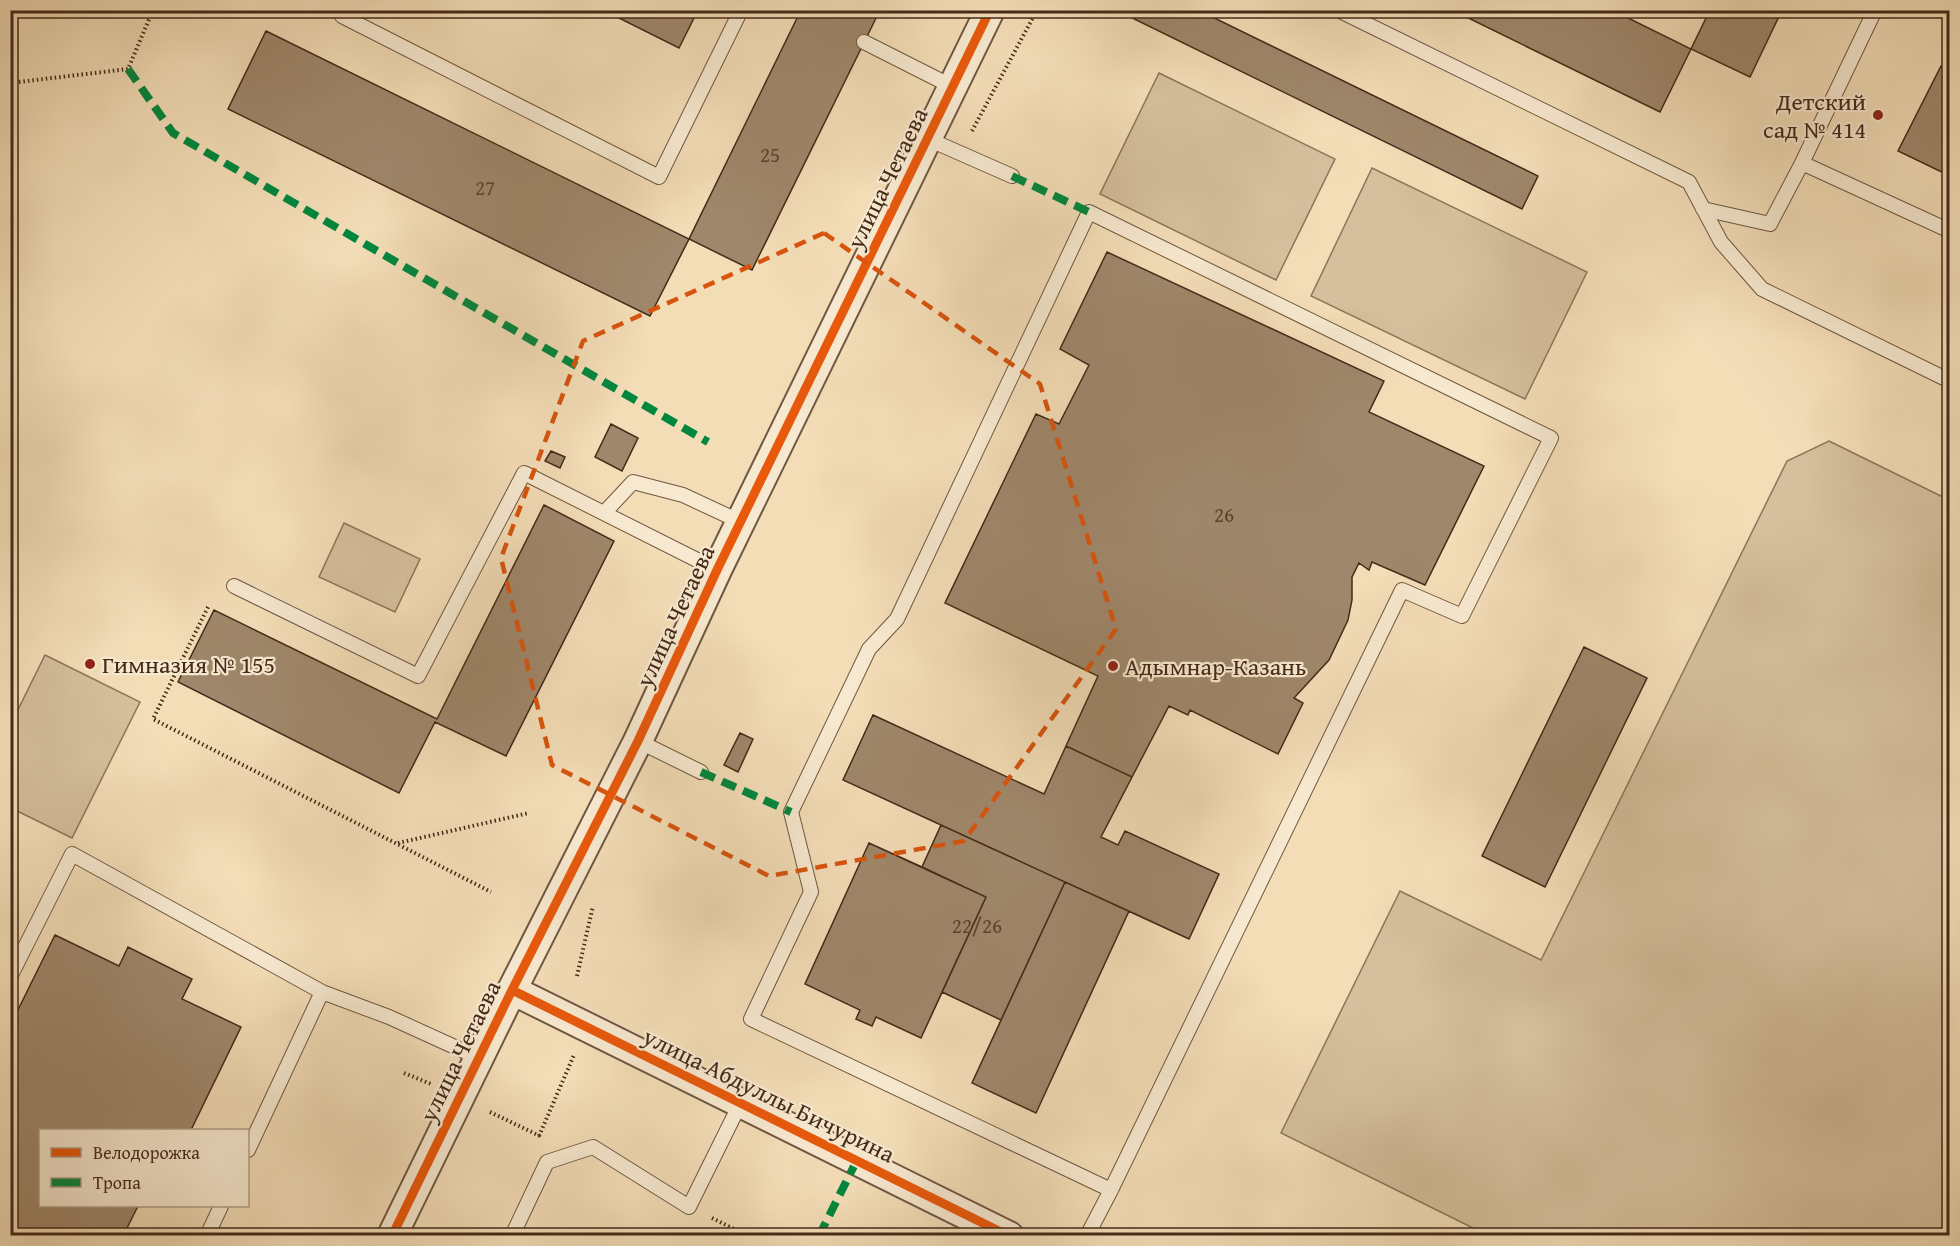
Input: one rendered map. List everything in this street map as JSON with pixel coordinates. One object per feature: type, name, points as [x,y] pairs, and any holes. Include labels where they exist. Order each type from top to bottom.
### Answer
[{"type":"street","name":"улица Четаева","points":[[392,1236],[512,990],[639,741],[717,570],[990,10]]},
{"type":"street","name":"улица Абдуллы Бичурина","points":[[512,990],[1009,1236]]},
{"type":"lane","points":[[343,13],[659,177],[741,10]]},
{"type":"lane","points":[[1338,10],[1689,182],[1721,242],[1762,289],[1950,381]]},
{"type":"lane","points":[[1703,209],[1770,224],[1802,163],[1875,10]]},
{"type":"lane","points":[[864,42],[953,87]]},
{"type":"lane","points":[[928,139],[1012,176]]},
{"type":"lane","points":[[1802,163],[1950,231]]},
{"type":"lane","points":[[1087,1236],[1111,1190],[1402,590],[1462,616],[1551,438],[1089,212],[897,619],[869,649],[791,812],[811,892],[751,1019],[1111,1190]]},
{"type":"lane","points":[[234,586],[418,676],[524,474],[717,570]]},
{"type":"lane","points":[[604,513],[633,482],[683,495],[741,522]]},
{"type":"lane","points":[[639,741],[701,772]]},
{"type":"lane","points":[[10,977],[72,854],[322,992],[389,1017],[479,1058]]},
{"type":"lane","points":[[249,1148],[322,992]]},
{"type":"lane","points":[[512,1236],[547,1162],[593,1147],[689,1207],[741,1102]]},
{"type":"lane","points":[[207,1236],[221,1207]]},
{"type":"path","points":[[10,83],[128,69],[153,10]]},
{"type":"path","points":[[283,10],[343,13]]},
{"type":"path","points":[[961,152],[1037,10]]},
{"type":"path","points":[[208,608],[153,719],[491,892]]},
{"type":"path","points":[[397,844],[529,813]]},
{"type":"path","points":[[577,976],[594,904]]},
{"type":"path","points":[[539,1136],[587,1028]]},
{"type":"path","points":[[689,1207],[748,1236]]},
{"type":"highlighted area","points":[[824,233],[1040,384],[1116,629],[964,841],[769,876],[552,765],[501,558],[583,341]]},
{"type":"shaded area","points":[[1159,73],[1335,159],[1276,280],[1100,194]]},
{"type":"shaded area","points":[[1372,168],[1587,272],[1525,399],[1311,296]]},
{"type":"shaded area","points":[[1829,441],[1949,500],[1949,1235],[1487,1235],[1281,1133],[1400,891],[1541,960],[1787,461]]},
{"type":"shaded area","points":[[344,523],[420,559],[395,612],[319,577]]},
{"type":"shaded area","points":[[45,655],[140,702],[72,838],[11,808],[11,724]]},
{"type":"building","points":[[603,10],[683,10],[695,16],[679,48]]},
{"type":"building","points":[[801,10],[880,10],[752,270],[689,239]]},
{"type":"building","points":[[1116,10],[1198,10],[1538,176],[1522,209]]},
{"type":"building","points":[[1452,10],[1612,10],[1691,49],[1660,112]]},
{"type":"building","points":[[1710,10],[1782,10],[1750,77],[1691,49]]},
{"type":"building","points":[[266,31],[689,239],[650,316],[228,109]]},
{"type":"building","points":[[1941,66],[1950,70],[1950,176],[1898,151]]},
{"type":"building","points":[[1107,252],[1384,381],[1369,412],[1484,466],[1425,585],[1372,562],[1369,570],[1359,563],[1352,577],[1352,600],[1348,620],[1329,660],[1294,698],[1303,703],[1278,754],[1190,710],[1188,715],[1169,706],[1132,777],[1066,746],[1098,676],[945,603],[1036,414],[1059,424],[1089,365],[1060,349]]},
{"type":"building","points":[[611,424],[638,438],[622,471],[595,457]]},
{"type":"building","points":[[551,451],[565,457],[560,468],[545,461]]},
{"type":"building","points":[[544,505],[614,541],[506,756],[435,722],[399,793],[178,682],[214,610],[437,719]]},
{"type":"building","points":[[1584,647],[1647,678],[1545,887],[1482,856]]},
{"type":"building","points":[[873,715],[1044,794],[1066,746],[1132,777],[1101,837],[1118,845],[1125,831],[1219,874],[1189,939],[1129,911],[1036,1113],[972,1083],[1001,1020],[942,992],[921,1038],[876,1017],[872,1026],[856,1019],[860,1010],[805,984],[869,843],[922,867],[941,825],[843,780]]},
{"type":"building","points":[[873,715],[1044,794],[1066,746],[1132,777],[1101,837],[1118,845],[1125,831],[1219,874],[1189,939],[843,780]]},
{"type":"building","points":[[740,733],[753,739],[738,772],[724,765]]},
{"type":"building","points":[[941,825],[1065,882],[1001,1020],[942,992],[986,897],[922,867]]},
{"type":"building","points":[[869,843],[986,897],[921,1038],[876,1017],[872,1026],[856,1019],[860,1010],[805,984]]},
{"type":"building","points":[[1065,882],[1129,911],[1036,1113],[972,1083]]},
{"type":"building","points":[[55,935],[119,966],[128,947],[192,979],[182,999],[241,1027],[191,1129],[39,1129],[39,1207],[138,1207],[123,1236],[10,1236],[10,1026]]},
{"type":"marked path","points":[[128,69],[173,133],[708,442]]},
{"type":"marked path","points":[[1012,176],[1089,212]]},
{"type":"marked path","points":[[701,772],[791,812]]},
{"type":"marked path","points":[[819,1236],[857,1160]]},
{"type":"cycle path","points":[[392,1236],[512,990],[638,741],[717,570],[990,10]]},
{"type":"cycle path","points":[[512,990],[1009,1236]]},
{"type":"place","name":"Детский сад № 414","points":[[1878,115]]},
{"type":"place","name":"Гимназия № 155","points":[[90,664]]},
{"type":"place","name":"Адымнар-Казань","points":[[1113,666]]}]
